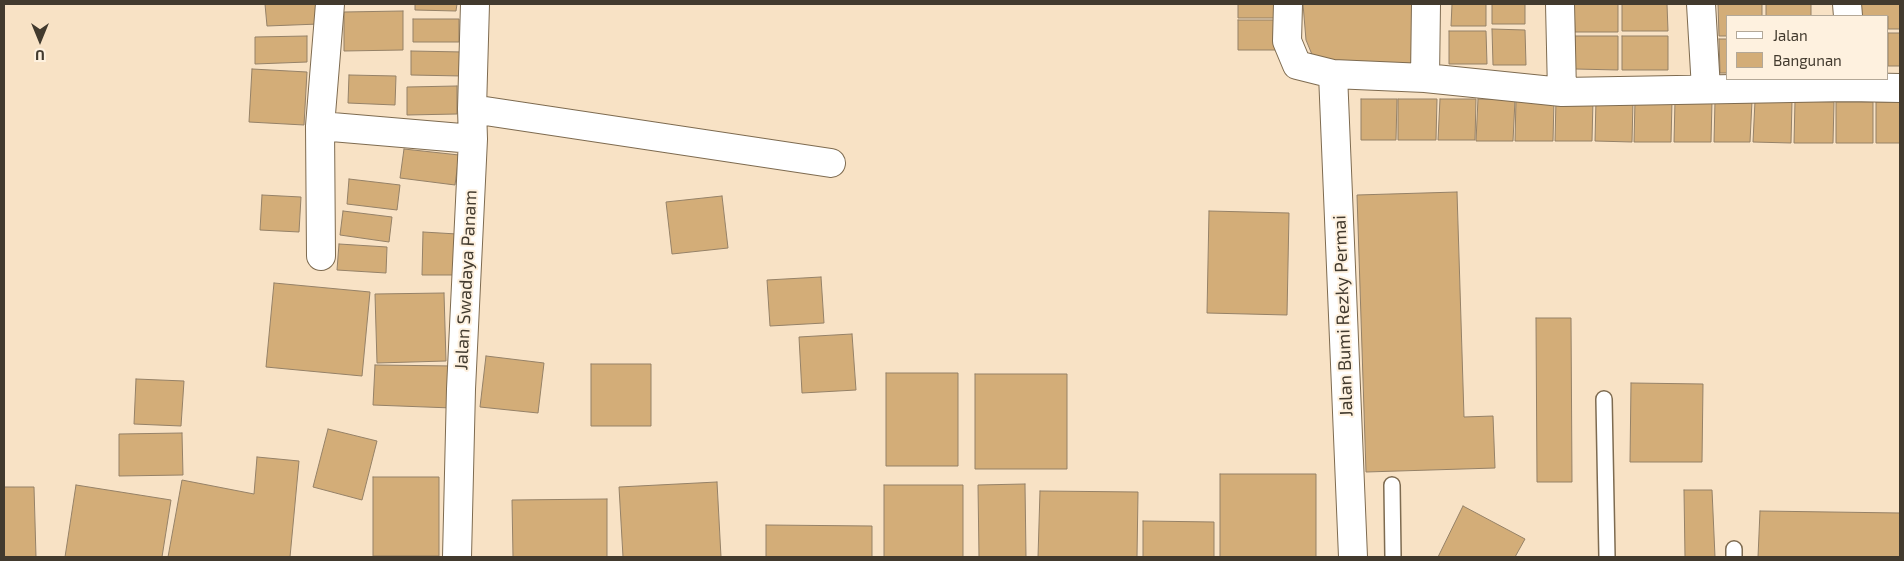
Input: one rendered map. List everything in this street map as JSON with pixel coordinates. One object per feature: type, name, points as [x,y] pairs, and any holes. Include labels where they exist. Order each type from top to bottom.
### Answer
[{"type":"street","points":[[321,256],[320,126],[330,4]]},
{"type":"street","name":"Jalan Swadaya Panam","points":[[456,557],[473,139],[475,4]]},
{"type":"street","points":[[1288,4],[1287,40],[1297,65],[1333,74],[1425,78],[1562,92],[1706,89],[1849,83],[1900,88]]},
{"type":"street","points":[[1425,78],[1426,4]]},
{"type":"street","points":[[1560,4],[1562,92]]},
{"type":"street","points":[[1701,4],[1706,89]]},
{"type":"street","name":"Jalan Bumi Rezky Permai","points":[[1333,74],[1353,557]]},
{"type":"street","points":[[472,109],[831,163]]},
{"type":"street","points":[[320,126],[473,139]]},
{"type":"lane","points":[[1604,399],[1607,557]]},
{"type":"lane","points":[[1392,485],[1393,557]]},
{"type":"building","points":[[265,4],[318,4],[319,24],[267,26]]},
{"type":"building","points":[[415,4],[457,4],[456,11],[415,10]]},
{"type":"building","points":[[1238,4],[1285,4],[1285,18],[1238,18]]},
{"type":"building","points":[[1303,4],[1416,4],[1417,68],[1360,66],[1313,57],[1306,40]]},
{"type":"building","points":[[1452,4],[1486,4],[1486,26],[1451,26]]},
{"type":"building","points":[[1492,4],[1525,4],[1525,24],[1492,24]]},
{"type":"building","points":[[1574,4],[1618,4],[1618,32],[1575,32]]},
{"type":"building","points":[[1622,4],[1667,4],[1668,31],[1622,31]]},
{"type":"building","points":[[1718,4],[1762,4],[1762,15],[1726,15],[1726,36],[1719,36]]},
{"type":"building","points":[[1766,4],[1811,4],[1811,15],[1766,15]]},
{"type":"building","points":[[1859,4],[1900,4],[1900,29],[1889,29],[1889,15],[1859,15]]},
{"type":"building","points":[[403,11],[403,50],[344,51],[344,12]]},
{"type":"building","points":[[413,19],[459,19],[459,42],[413,42]]},
{"type":"building","points":[[1238,20],[1285,20],[1285,50],[1238,50]]},
{"type":"building","points":[[1492,29],[1525,30],[1526,65],[1493,65]]},
{"type":"building","points":[[1449,31],[1486,31],[1487,64],[1449,64]]},
{"type":"building","points":[[1889,33],[1900,33],[1900,66],[1889,66]]},
{"type":"building","points":[[307,36],[307,62],[255,64],[255,37]]},
{"type":"building","points":[[1575,36],[1618,36],[1618,70],[1575,69]]},
{"type":"building","points":[[1622,36],[1668,36],[1668,70],[1622,70]]},
{"type":"building","points":[[1719,39],[1726,39],[1726,73],[1720,73]]},
{"type":"building","points":[[411,51],[463,52],[462,76],[411,75]]},
{"type":"building","points":[[252,69],[307,72],[304,125],[249,122]]},
{"type":"building","points":[[349,75],[396,76],[395,105],[348,103]]},
{"type":"building","points":[[457,86],[457,114],[407,115],[407,87]]},
{"type":"building","points":[[1361,99],[1397,99],[1396,140],[1361,140]]},
{"type":"building","points":[[1398,99],[1437,99],[1436,140],[1398,140]]},
{"type":"building","points":[[1440,99],[1476,99],[1475,140],[1438,140]]},
{"type":"building","points":[[1478,99],[1515,100],[1513,141],[1476,141]]},
{"type":"building","points":[[1516,100],[1554,100],[1553,141],[1515,141]]},
{"type":"building","points":[[1556,100],[1593,100],[1592,141],[1555,141]]},
{"type":"building","points":[[1596,100],[1633,101],[1632,142],[1595,141]]},
{"type":"building","points":[[1635,101],[1672,101],[1671,142],[1634,142]]},
{"type":"building","points":[[1675,101],[1712,101],[1711,142],[1674,142]]},
{"type":"building","points":[[1715,101],[1752,101],[1750,142],[1714,142]]},
{"type":"building","points":[[1755,101],[1792,101],[1791,143],[1753,142]]},
{"type":"building","points":[[1795,101],[1834,102],[1833,143],[1794,143]]},
{"type":"building","points":[[1836,102],[1873,102],[1873,143],[1836,143]]},
{"type":"building","points":[[1876,102],[1900,102],[1900,143],[1876,143]]},
{"type":"building","points":[[404,149],[459,155],[455,185],[400,178]]},
{"type":"building","points":[[349,179],[400,185],[397,210],[347,204]]},
{"type":"building","points":[[1457,192],[1464,417],[1493,416],[1495,468],[1366,472],[1357,195]]},
{"type":"building","points":[[262,195],[301,197],[299,232],[260,230]]},
{"type":"building","points":[[722,196],[728,248],[672,254],[666,202]]},
{"type":"building","points":[[343,211],[392,217],[389,242],[340,235]]},
{"type":"building","points":[[1209,211],[1289,213],[1287,315],[1207,313]]},
{"type":"building","points":[[423,232],[457,234],[456,275],[422,275]]},
{"type":"building","points":[[339,244],[387,247],[386,273],[337,270]]},
{"type":"building","points":[[821,277],[824,323],[770,326],[767,280]]},
{"type":"building","points":[[274,283],[370,292],[362,376],[266,367]]},
{"type":"building","points":[[444,293],[446,361],[377,363],[375,294]]},
{"type":"building","points":[[1536,318],[1571,318],[1572,482],[1537,482]]},
{"type":"building","points":[[852,334],[856,390],[802,393],[799,337]]},
{"type":"building","points":[[486,356],[544,363],[538,413],[480,407]]},
{"type":"building","points":[[591,364],[651,364],[651,426],[591,426]]},
{"type":"building","points":[[375,365],[454,366],[452,408],[373,405]]},
{"type":"building","points":[[886,373],[958,373],[958,466],[886,466]]},
{"type":"building","points":[[975,374],[1067,374],[1067,469],[975,469]]},
{"type":"building","points":[[136,379],[184,381],[181,426],[134,424]]},
{"type":"building","points":[[1631,383],[1703,384],[1702,462],[1630,462]]},
{"type":"building","points":[[328,429],[377,441],[362,500],[313,487]]},
{"type":"building","points":[[182,433],[183,475],[119,476],[119,434]]},
{"type":"building","points":[[257,457],[299,461],[290,557],[168,557],[182,480],[254,494]]},
{"type":"building","points":[[1220,474],[1316,474],[1316,557],[1220,557]]},
{"type":"building","points":[[373,477],[439,477],[439,556],[373,556]]},
{"type":"building","points":[[717,482],[721,557],[623,557],[619,487]]},
{"type":"building","points":[[1025,484],[1026,557],[979,557],[978,485]]},
{"type":"building","points":[[76,485],[171,500],[162,557],[65,557]]},
{"type":"building","points":[[884,485],[963,485],[963,557],[884,557]]},
{"type":"building","points":[[4,487],[34,487],[36,557],[4,557]]},
{"type":"building","points":[[1684,490],[1712,490],[1715,557],[1685,557]]},
{"type":"building","points":[[1040,491],[1138,492],[1137,557],[1038,557]]},
{"type":"building","points":[[607,499],[607,557],[513,557],[512,500]]},
{"type":"building","points":[[1463,506],[1525,539],[1515,557],[1438,557]]},
{"type":"building","points":[[1760,511],[1900,513],[1900,557],[1758,557]]},
{"type":"building","points":[[1143,521],[1214,522],[1214,557],[1143,557]]},
{"type":"building","points":[[766,525],[872,526],[872,557],[766,557]]}]
